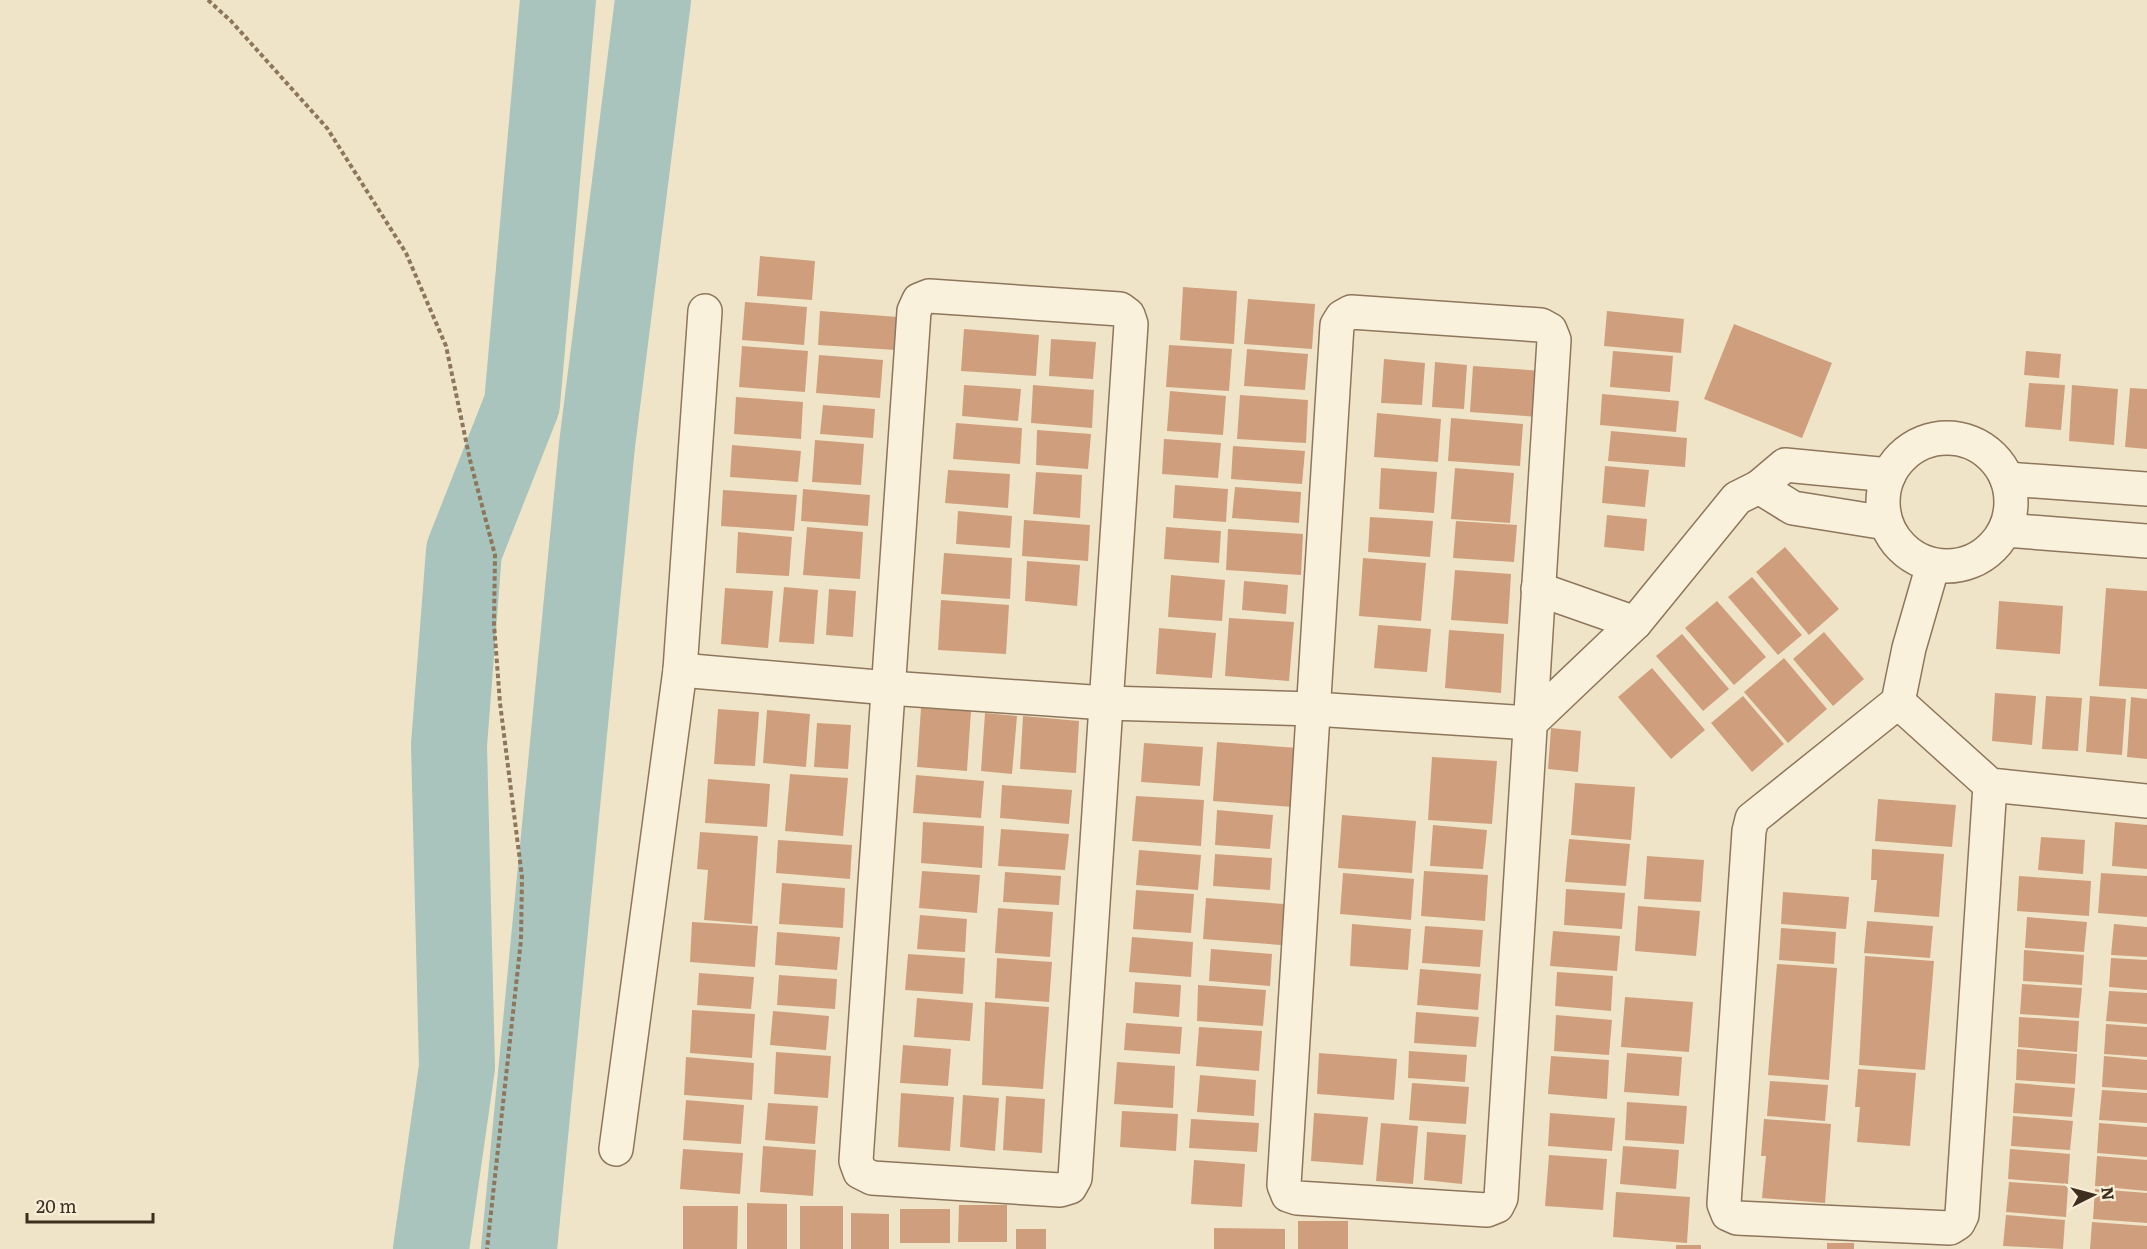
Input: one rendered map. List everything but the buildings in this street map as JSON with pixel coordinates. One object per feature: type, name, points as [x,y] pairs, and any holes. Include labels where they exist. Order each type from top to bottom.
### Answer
[{"type":"street","points":[[929,296],[1120,309],[1128,315],[1131,324],[1106,703],[1075,1178],[1070,1187],[1060,1190],[872,1178],[861,1172],[856,1161],[914,311],[919,300],[929,296]]},
{"type":"street","points":[[616,1149],[680,670],[705,311]]},
{"type":"street","points":[[1351,312],[1541,325],[1550,330],[1554,340],[1538,589],[1501,1198],[1497,1206],[1487,1210],[1297,1198],[1288,1195],[1284,1185],[1337,325],[1342,317],[1351,312]]},
{"type":"street","points":[[1935,439],[1964,440],[1990,454],[2007,479],[2011,505],[2005,530],[1988,553],[1979,558],[1962,566],[1933,565],[1904,551],[1886,523],[1883,498],[1889,475],[1907,451],[1935,439]]},
{"type":"street","points":[[680,670],[889,688],[1106,703],[1314,709],[1530,723],[1635,623],[1737,498],[1759,487],[1785,465],[1889,475]]},
{"type":"street","points":[[2007,479],[2147,489]]},
{"type":"street","points":[[1759,487],[1793,508],[1886,523]]},
{"type":"street","points":[[2005,530],[2147,541]]},
{"type":"street","points":[[1933,565],[1909,648],[1898,702],[1752,819],[1748,842],[1724,1204],[1728,1214],[1737,1218],[1950,1228],[1958,1223],[1962,1215],[1990,785]]},
{"type":"street","points":[[1538,589],[1635,623]]},
{"type":"street","points":[[1898,702],[1990,785],[2147,801]]},
{"type":"path","points":[[208,0],[231,21],[327,128],[406,253],[446,346],[470,460],[495,555],[494,624],[500,703],[522,877],[521,940],[487,1249]]},
{"type":"waterway","points":[[431,1249],[457,1067],[449,745],[464,551],[522,404],[558,0]]},
{"type":"waterway","points":[[519,1249],[597,445],[653,0]]}]
